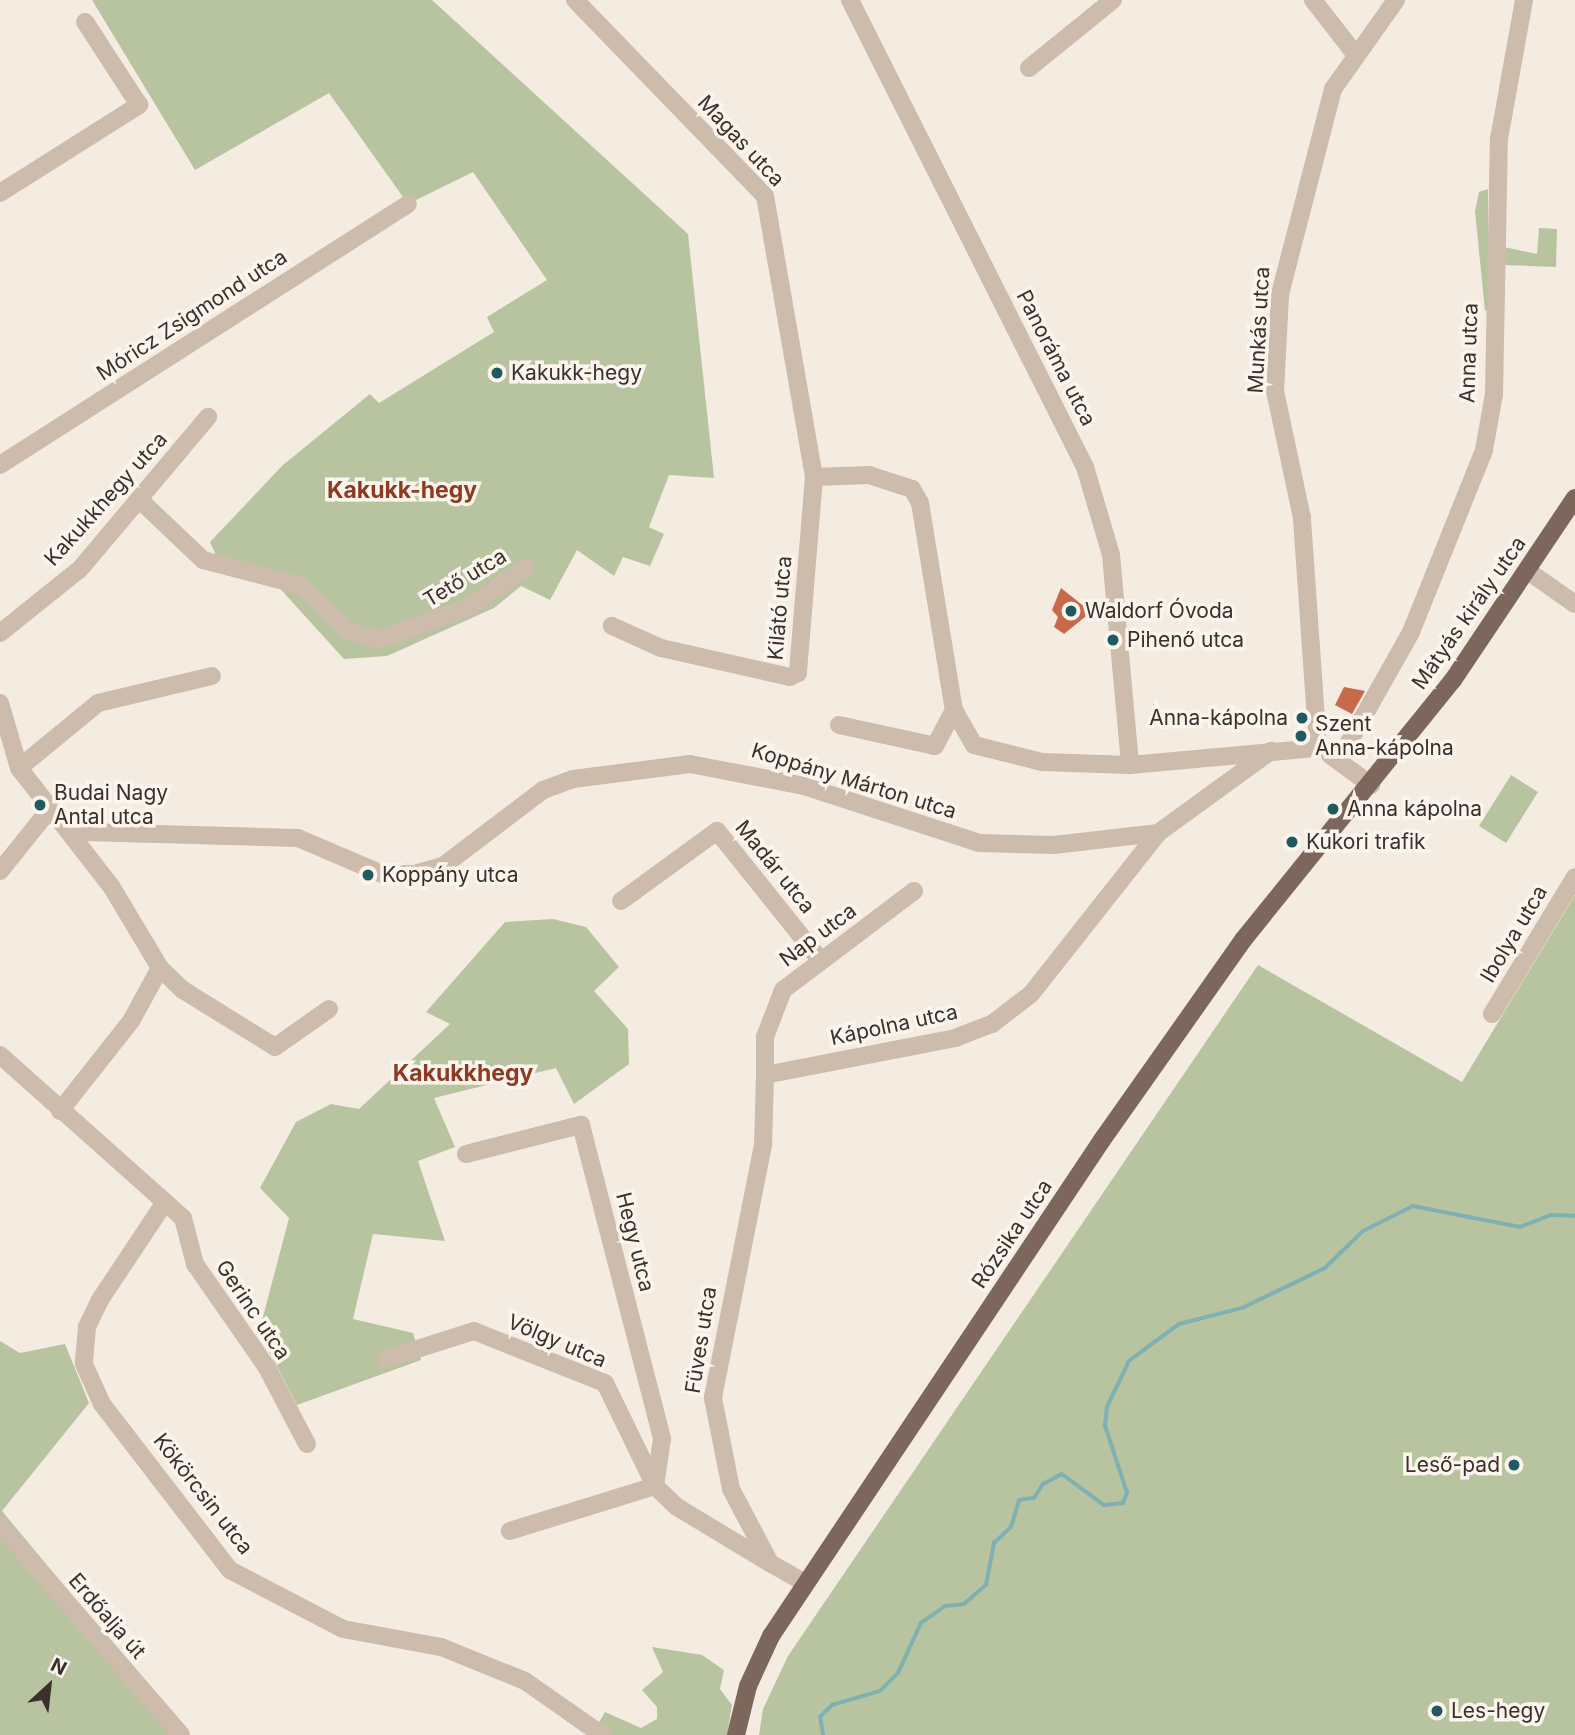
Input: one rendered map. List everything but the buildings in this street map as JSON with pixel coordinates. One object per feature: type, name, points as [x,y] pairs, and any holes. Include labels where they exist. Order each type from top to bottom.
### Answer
[{"type":"main road","name":"Mátyás király utca","points":[[1371,785],[1528,570],[1575,498]]},
{"type":"main road","name":"Rózsika utca","points":[[736,1735],[758,1661],[805,1583],[1171,1039],[1243,940],[1371,785]]},
{"type":"street","name":"Magas utca","points":[[575,0],[765,196],[814,477]]},
{"type":"street","name":"Panoráma utca","points":[[850,0],[1085,467],[1111,555],[1130,765]]},
{"type":"street","points":[[1029,68],[1113,0]]},
{"type":"street","name":"Munkás utca","points":[[1318,748],[1302,518],[1275,391],[1280,293],[1315,139],[1333,89],[1355,54],[1396,0]]},
{"type":"street","name":"Anna utca","points":[[1339,760],[1411,632],[1484,450],[1494,394],[1499,139],[1524,0]]},
{"type":"street","points":[[1318,1],[1355,54]]},
{"type":"street","points":[[0,193],[139,105],[85,22]]},
{"type":"street","name":"Móricz Zsigmond utca","points":[[0,465],[408,204]]},
{"type":"street","name":"Kakukkhegy utca","points":[[0,633],[80,569],[141,501],[208,417]]},
{"type":"street","points":[[814,477],[869,475],[912,489],[920,503],[954,710],[970,741],[986,751],[1042,762],[1130,765],[1318,748],[1339,760],[1371,785]]},
{"type":"street","name":"Kilátó utca","points":[[612,626],[661,648],[790,677],[798,673],[814,477]]},
{"type":"street","name":"Tető utca","points":[[141,501],[203,560],[299,585],[349,631],[378,640],[469,607],[526,568]]},
{"type":"street","points":[[1528,570],[1575,604]]},
{"type":"street","points":[[19,768],[98,703],[212,676]]},
{"type":"street","points":[[0,703],[19,768],[111,886],[160,968],[264,1046],[275,1047],[330,1009]]},
{"type":"street","points":[[839,726],[935,746],[954,710]]},
{"type":"street","name":"Koppány Márton utca","points":[[53,815],[84,832],[298,838],[382,874],[415,874],[443,866],[543,790],[573,779],[690,764],[804,786],[979,844],[1054,845],[1158,833],[1271,751]]},
{"type":"street","points":[[0,870],[53,815]]},
{"type":"street","name":"Madár utca","points":[[621,901],[717,831],[821,961]]},
{"type":"street","name":"Kápolna utca","points":[[765,1075],[956,1038],[992,1024],[1031,994],[1158,833]]},
{"type":"street","name":"Ibolya utca","points":[[1492,1014],[1575,877]]},
{"type":"street","name":"Nap utca","points":[[765,1075],[768,1024],[783,990],[914,891]]},
{"type":"street","points":[[60,1111],[131,1021],[160,968]]},
{"type":"street","name":"Gerinc utca","points":[[0,1055],[183,1218],[195,1264],[266,1366],[307,1444]]},
{"type":"street","name":"Füves utca","points":[[765,1075],[763,1145],[713,1398],[717,1444],[731,1489],[770,1563]]},
{"type":"street","name":"Hegy utca","points":[[466,1154],[581,1125],[662,1439],[655,1486]]},
{"type":"street","name":"Kökörcsin utca","points":[[166,1202],[100,1300],[87,1327],[84,1364],[102,1404],[230,1570],[342,1629],[441,1647],[525,1681],[601,1735]]},
{"type":"street","name":"Völgy utca","points":[[386,1359],[474,1331],[605,1384],[655,1486],[677,1507],[770,1563]]},
{"type":"street","points":[[510,1531],[655,1486]]},
{"type":"street","name":"Erdőalja út","points":[[0,1525],[181,1735]]},
{"type":"street","points":[[770,1563],[805,1583]]},
{"type":"green space","points":[[92,0],[432,0],[688,234],[714,478],[669,475],[649,527],[664,534],[650,566],[623,557],[614,576],[577,550],[550,600],[521,586],[494,608],[387,656],[344,659],[274,582],[225,575],[210,542],[283,465],[370,394],[379,403],[494,332],[487,317],[547,280],[473,172],[408,204],[329,93],[195,170]]},
{"type":"green space","points":[[1488,189],[1488,309],[1485,311],[1475,211],[1479,192]]},
{"type":"green space","points":[[1539,228],[1557,229],[1556,267],[1503,265],[1504,247],[1537,254]]},
{"type":"green space","points":[[1511,775],[1538,792],[1506,843],[1479,826]]},
{"type":"green space","points":[[1575,895],[1575,1735],[759,1735],[763,1709],[788,1656],[1258,965],[1462,1082]]},
{"type":"green space","points":[[553,919],[586,927],[619,967],[594,991],[628,1029],[629,1064],[574,1104],[556,1068],[434,1098],[455,1147],[418,1161],[445,1241],[373,1234],[353,1319],[413,1333],[421,1360],[297,1405],[259,1332],[289,1218],[260,1188],[296,1122],[331,1104],[359,1109],[450,1024],[426,1012],[505,922]]},
{"type":"green space","points":[[0,1341],[20,1353],[65,1344],[89,1403],[2,1511],[188,1735],[0,1735]]},
{"type":"green space","points":[[652,1647],[702,1655],[724,1670],[720,1689],[732,1705],[727,1735],[607,1735],[598,1724],[605,1712],[641,1728],[657,1719],[657,1707],[642,1690],[663,1672]]},
{"type":"waterway","points":[[823,1735],[820,1717],[832,1705],[880,1691],[898,1673],[921,1623],[945,1606],[964,1604],[986,1585],[994,1543],[1011,1527],[1019,1500],[1034,1498],[1043,1484],[1062,1474],[1104,1505],[1123,1503],[1127,1493],[1105,1426],[1107,1407],[1129,1361],[1179,1324],[1242,1308],[1325,1268],[1363,1231],[1413,1206],[1520,1227],[1551,1215],[1575,1216]]},
{"type":"place","name":"Kakukk-hegy","points":[[497,373]]},
{"type":"place","name":"Waldorf Óvoda","points":[[1071,611]]},
{"type":"place","name":"Pihenő utca","points":[[1113,640]]},
{"type":"place","name":"Anna-kápolna","points":[[1302,718]]},
{"type":"place","name":"Szent Anna-kápolna","points":[[1301,736]]},
{"type":"place","name":"Budai Nagy Antal utca","points":[[40,805]]},
{"type":"place","name":"Anna kápolna","points":[[1333,809]]},
{"type":"place","name":"Kukori trafik","points":[[1292,842]]},
{"type":"place","name":"Koppány utca","points":[[368,875]]},
{"type":"place","name":"Leső-pad","points":[[1514,1465]]},
{"type":"place","name":"Les-hegy","points":[[1437,1711]]},
{"type":"district","name":"Kakukk-hegy","points":[[402,490]]},
{"type":"district","name":"Kakukkhegy","points":[[463,1073]]}]
